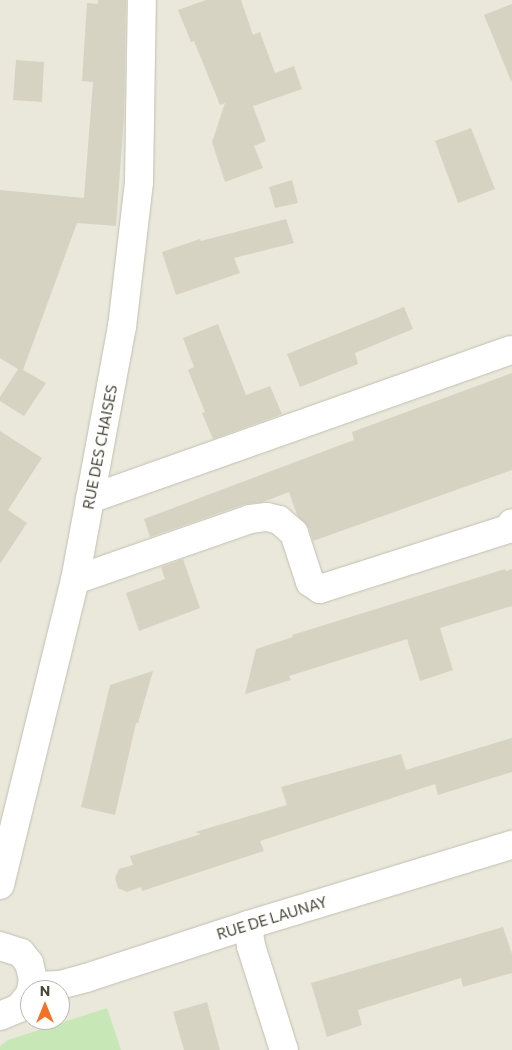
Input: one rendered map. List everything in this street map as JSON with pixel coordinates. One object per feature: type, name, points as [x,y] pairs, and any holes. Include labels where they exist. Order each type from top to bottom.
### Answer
[{"type":"street","name":"RUE DES CHAISES","points":[[0,885],[75,580],[122,327],[138,192],[142,0]]},
{"type":"street","points":[[90,499],[510,350]]},
{"type":"street","points":[[75,580],[250,519],[267,517],[279,520],[294,533],[310,582],[320,589],[508,530],[512,523]]},
{"type":"street","name":"RUE DE LAUNAY","points":[[70,982],[248,925],[512,845]]},
{"type":"street","points":[[248,925],[251,946],[284,1050]]},
{"type":"street","points":[[0,946],[21,953],[29,963],[33,980]]},
{"type":"street","points":[[0,1016],[20,1006]]},
{"type":"shaded area","points":[[0,0],[512,0],[512,1050],[0,1050]]},
{"type":"green space","points":[[107,1008],[121,1050],[0,1050],[0,1046],[8,1040],[39,1030],[70,1030],[70,1020]]},
{"type":"building","points":[[98,0],[126,0],[124,116],[116,226],[77,223],[23,370],[46,383],[24,416],[0,401],[0,397],[18,369],[0,358],[0,190],[84,198],[93,82],[82,81],[87,3],[98,4]]},
{"type":"building","points":[[206,0],[241,0],[253,35],[260,32],[275,73],[294,66],[302,89],[253,106],[266,141],[254,146],[263,168],[225,182],[212,142],[225,103],[220,105],[194,41],[191,42],[178,10]]},
{"type":"building","points":[[512,4],[512,80],[511,81],[484,15]]},
{"type":"building","points":[[16,60],[44,62],[42,102],[13,100]]},
{"type":"building","points":[[471,128],[495,189],[458,203],[435,141]]},
{"type":"building","points":[[292,180],[298,203],[275,208],[269,187]]},
{"type":"building","points":[[286,219],[294,243],[234,258],[240,273],[176,295],[162,252],[200,239],[201,241]]},
{"type":"building","points":[[404,307],[413,329],[355,353],[358,364],[300,387],[287,354]]},
{"type":"building","points":[[218,324],[246,395],[270,386],[282,414],[213,439],[202,413],[205,412],[188,370],[194,367],[183,338]]},
{"type":"building","points":[[512,373],[512,470],[313,541],[309,528],[297,515],[289,492],[263,502],[245,504],[150,537],[144,519],[354,440],[352,432]]},
{"type":"building","points":[[0,431],[42,458],[8,510],[27,523],[0,564]]},
{"type":"building","points":[[183,559],[200,608],[139,631],[126,593],[165,579],[161,567]]},
{"type":"building","points":[[505,569],[506,571],[512,569],[512,606],[440,628],[453,670],[420,681],[407,639],[289,676],[291,680],[245,694],[256,649],[293,637],[292,635]]},
{"type":"building","points":[[153,671],[138,723],[136,723],[115,815],[81,807],[110,685]]},
{"type":"building","points":[[512,738],[512,772],[438,795],[435,784],[260,841],[264,851],[142,891],[141,887],[127,892],[118,888],[115,878],[119,869],[133,865],[130,856],[201,834],[195,832],[287,805],[281,787],[401,754],[406,770]]},
{"type":"building","points":[[503,927],[512,954],[512,973],[463,987],[461,978],[358,1010],[362,1025],[327,1037],[311,983]]},
{"type":"building","points":[[207,1002],[220,1050],[184,1050],[173,1012]]}]
